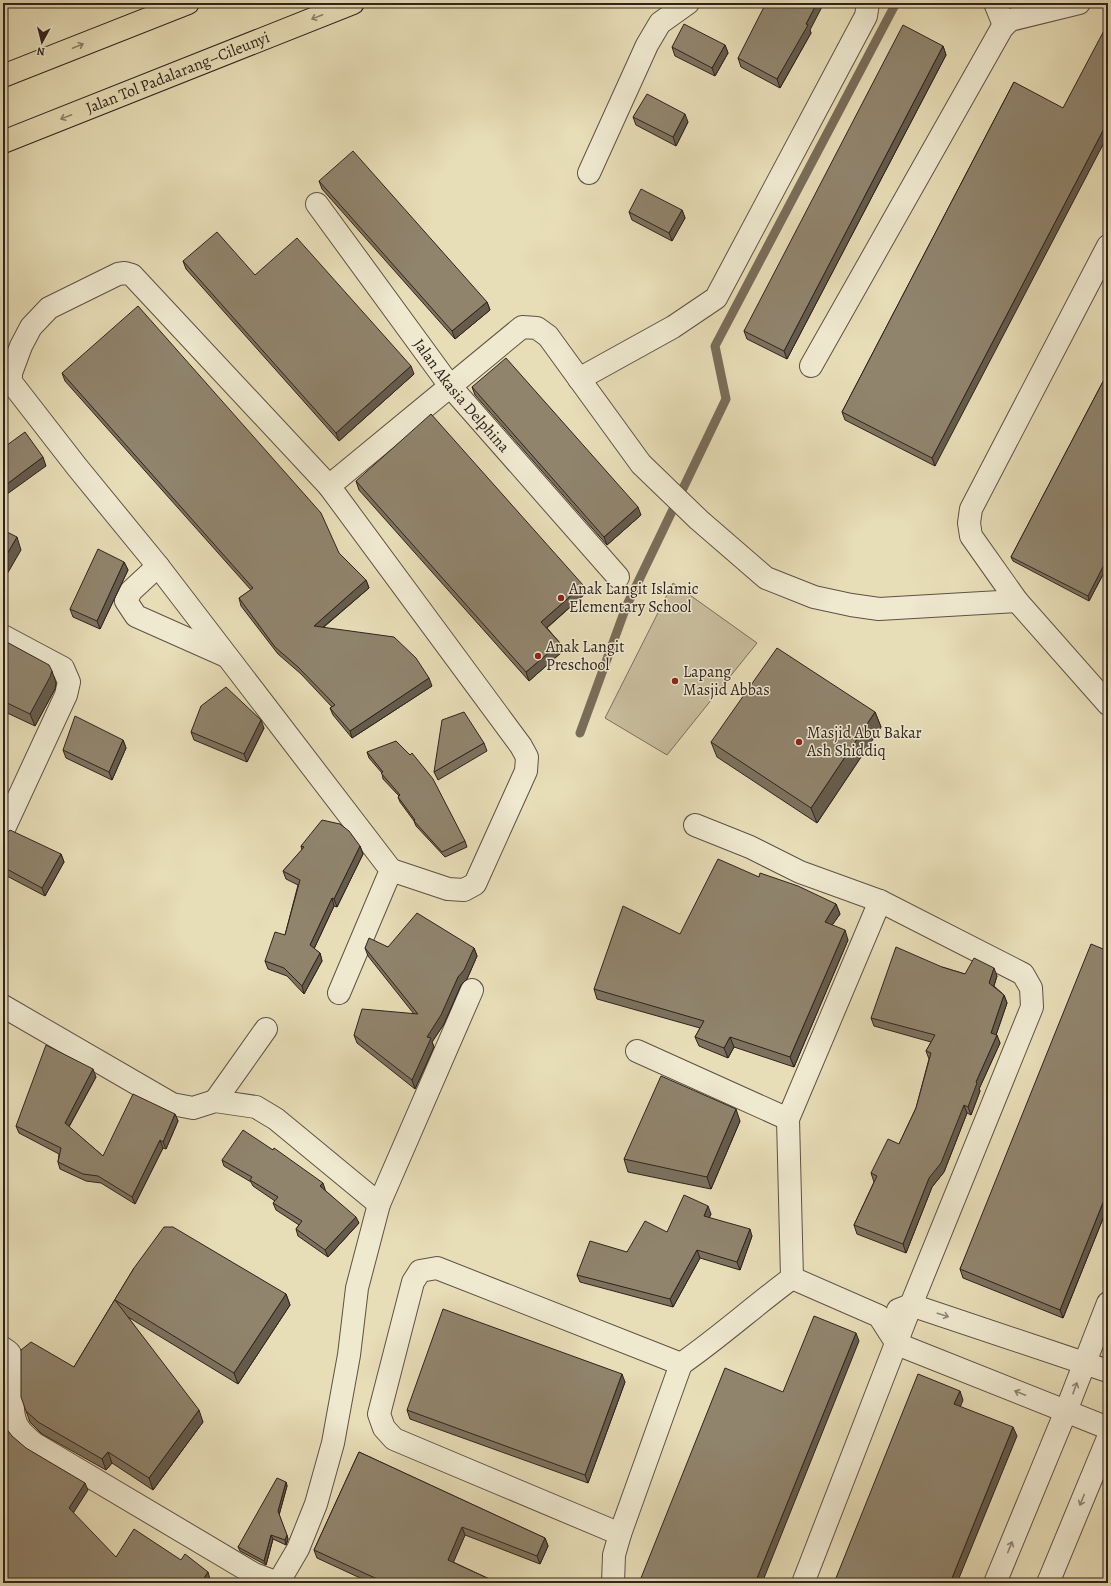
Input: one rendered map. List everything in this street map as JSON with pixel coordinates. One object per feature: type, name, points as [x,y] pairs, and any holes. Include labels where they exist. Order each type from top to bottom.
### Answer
[{"type":"highway","points":[[3,76],[188,3]]},
{"type":"highway","name":"Jalan Tol Padalarang–Cileunyi","points":[[3,142],[353,3]]},
{"type":"street","points":[[589,173],[647,45],[660,23],[688,3]]},
{"type":"street","points":[[579,379],[673,327],[716,298],[866,16],[868,3]]},
{"type":"street","points":[[994,3],[1004,25]]},
{"type":"street","points":[[811,366],[1004,25],[1014,18],[1079,3]]},
{"type":"street","name":"Jalan Akasia Delphina","points":[[317,204],[450,386],[618,577]]},
{"type":"street","points":[[1108,246],[970,516],[969,530],[971,536],[1017,601],[1108,704]]},
{"type":"street","points":[[125,273],[132,275],[329,486],[521,746],[527,757],[526,771],[475,884],[464,890],[448,889],[391,870],[158,566],[77,467],[11,382],[11,373],[21,346],[31,327],[49,308],[118,274],[125,273]]},
{"type":"street","points":[[329,486],[522,327],[537,328],[548,336],[641,464],[699,520],[766,578],[814,597],[850,605],[878,609],[1017,601]]},
{"type":"street","points":[[158,566],[131,591],[126,601],[130,610],[143,620],[228,656]]},
{"type":"street","points":[[3,636],[63,668],[69,682],[66,695],[3,831]]},
{"type":"street","points":[[695,825],[750,847],[800,872],[880,901],[1023,974],[1029,981],[1033,997],[1032,1007],[911,1305],[803,1583]]},
{"type":"street","points":[[338,993],[391,870]]},
{"type":"street","points":[[792,1278],[788,1119],[880,901]]},
{"type":"street","points":[[3,1348],[10,1352],[12,1361],[13,1412],[17,1426],[35,1444],[254,1574],[278,1583],[298,1549],[316,1504],[333,1443],[349,1355],[357,1288],[379,1204],[472,990]]},
{"type":"street","points":[[3,1006],[172,1104],[193,1108],[215,1101],[256,1107],[276,1119],[379,1204]]},
{"type":"street","points":[[215,1101],[266,1029]]},
{"type":"street","points":[[637,1051],[788,1119]]},
{"type":"street","points":[[620,1534],[394,1439],[384,1428],[379,1414],[413,1282],[420,1271],[436,1268],[682,1364]]},
{"type":"street","points":[[792,1278],[880,1316],[897,1344],[1108,1428]]},
{"type":"street","points":[[613,1583],[614,1555],[620,1534],[682,1364],[719,1337],[749,1309],[792,1278]]},
{"type":"street","points":[[995,1583],[1066,1411],[1108,1303]]},
{"type":"street","points":[[880,1316],[911,1305],[1108,1371]]},
{"type":"street","points":[[1048,1583],[1100,1482],[1108,1438]]},
{"type":"shaded area","name":"Lapang Masjid Abbas","points":[[673,583],[757,643],[667,755],[605,718]]},
{"type":"building","points":[[766,3],[817,3],[806,24],[808,25],[777,79],[738,58]]},
{"type":"building","points":[[1108,23],[1108,121],[932,458],[842,412],[1014,82],[1063,108]]},
{"type":"building","points":[[684,24],[725,45],[712,68],[672,47]]},
{"type":"building","points":[[903,25],[943,46],[784,351],[744,331]]},
{"type":"building","points":[[647,94],[685,114],[673,137],[633,117]]},
{"type":"building","points":[[353,151],[487,302],[452,331],[319,181]]},
{"type":"building","points":[[641,189],[682,210],[669,233],[629,212]]},
{"type":"building","points":[[217,232],[255,275],[297,238],[411,366],[336,433],[183,261]]},
{"type":"building","points":[[138,306],[321,513],[339,553],[366,580],[314,626],[394,637],[416,658],[429,678],[350,731],[330,708],[335,705],[298,667],[275,647],[239,598],[253,588],[62,373]]},
{"type":"building","points":[[506,358],[638,507],[604,537],[472,387]]},
{"type":"building","points":[[1108,372],[1108,557],[1088,596],[1011,557]]},
{"type":"building","points":[[431,414],[583,585],[541,622],[560,643],[526,672],[356,481]]},
{"type":"building","points":[[25,432],[43,457],[3,487],[3,448]]},
{"type":"building","points":[[3,530],[17,537],[3,561]]},
{"type":"building","points":[[98,549],[124,562],[97,621],[70,609]]},
{"type":"building","points":[[3,640],[49,665],[52,671],[30,714],[3,701]]},
{"type":"building","name":"Masjid Abu Bakar Ash Shiddiq","points":[[777,648],[875,712],[811,808],[711,742]]},
{"type":"building","points":[[226,687],[261,720],[244,754],[191,732],[201,706]]},
{"type":"building","points":[[464,712],[484,743],[434,772],[442,720]]},
{"type":"building","points":[[75,716],[123,740],[109,772],[63,750]]},
{"type":"building","points":[[396,741],[410,755],[412,753],[433,779],[465,841],[442,852],[414,821],[415,820],[398,797],[400,795],[381,773],[383,772],[367,752]]},
{"type":"building","points":[[322,820],[340,824],[349,831],[360,846],[334,899],[332,898],[310,945],[320,953],[302,986],[284,968],[265,961],[275,932],[285,935],[300,880],[283,871],[304,847],[301,846]]},
{"type":"building","points":[[10,830],[61,854],[42,888],[3,867],[3,846],[7,833]]},
{"type":"building","points":[[718,859],[759,877],[760,873],[798,886],[836,904],[825,922],[845,930],[790,1057],[730,1037],[724,1048],[695,1037],[704,1021],[594,989],[623,906],[680,934]]},
{"type":"building","points":[[417,913],[474,948],[464,970],[458,977],[441,1015],[427,1037],[431,1038],[412,1080],[354,1035],[362,1009],[418,1014],[365,948],[369,938],[388,947]]},
{"type":"building","points":[[1091,944],[1108,951],[1108,1190],[1060,1310],[960,1269]]},
{"type":"building","points":[[896,947],[942,967],[965,974],[974,958],[994,968],[989,983],[1004,995],[991,1033],[997,1035],[976,1082],[977,1083],[968,1107],[964,1105],[941,1163],[929,1178],[903,1244],[854,1225],[877,1176],[871,1173],[888,1139],[899,1144],[916,1108],[931,1053],[926,1051],[935,1035],[871,1018]]},
{"type":"building","points":[[46,1045],[93,1069],[65,1123],[103,1156],[133,1094],[175,1114],[163,1142],[160,1140],[132,1197],[98,1176],[83,1174],[58,1162],[61,1148],[16,1126]]},
{"type":"building","points":[[661,1076],[736,1109],[707,1177],[624,1159]]},
{"type":"building","points":[[243,1130],[273,1150],[274,1148],[323,1183],[320,1186],[356,1217],[325,1250],[296,1229],[302,1221],[273,1203],[278,1197],[250,1180],[252,1177],[222,1160]]},
{"type":"building","points":[[684,1195],[708,1206],[704,1216],[750,1229],[737,1262],[697,1250],[670,1299],[577,1275],[590,1241],[627,1252],[645,1221],[667,1232]]},
{"type":"building","points":[[164,1227],[173,1227],[286,1294],[234,1373],[115,1300],[199,1410],[149,1478],[108,1452],[102,1459],[38,1422],[26,1411],[21,1397],[21,1350],[31,1342],[74,1367],[134,1268]]},
{"type":"building","points":[[443,1309],[622,1374],[585,1475],[407,1410]]},
{"type":"building","points":[[814,1316],[856,1333],[755,1583],[639,1583],[725,1368],[783,1392]]},
{"type":"building","points":[[918,1374],[960,1391],[954,1404],[1013,1427],[950,1583],[834,1583]]},
{"type":"building","points":[[3,1420],[5,1427],[12,1436],[26,1448],[85,1483],[69,1508],[116,1557],[134,1529],[181,1560],[185,1554],[208,1572],[201,1583],[3,1583]]},
{"type":"building","points":[[359,1452],[545,1538],[537,1556],[462,1527],[448,1560],[498,1583],[386,1583],[314,1550]]},
{"type":"building","points":[[277,1478],[286,1482],[278,1511],[287,1535],[285,1540],[271,1535],[264,1561],[238,1547]]},
{"type":"waterway","points":[[580,733],[626,607],[726,399],[715,346],[896,3]]},
{"type":"place","name":"Anak Langit Islamic Elementary School","points":[[561,598]]},
{"type":"place","name":"Anak Langit Preschool","points":[[538,656]]},
{"type":"place","name":"Lapang Masjid Abbas","points":[[675,681]]},
{"type":"place","name":"Masjid Abu Bakar Ash Shiddiq","points":[[799,742]]}]
